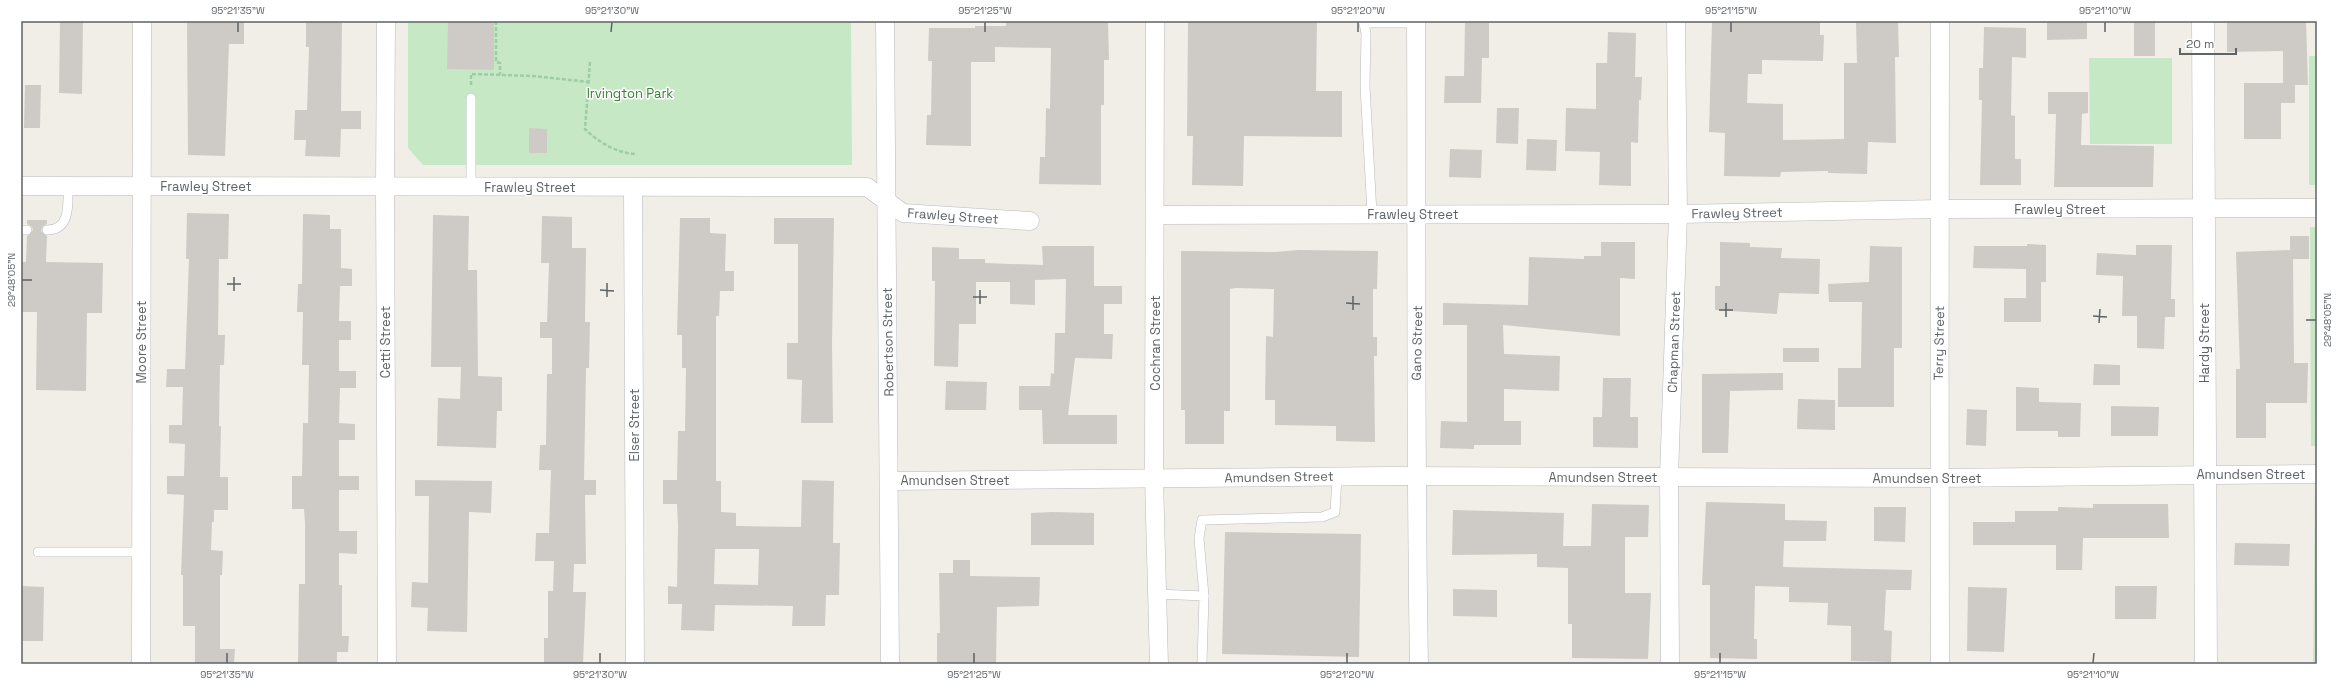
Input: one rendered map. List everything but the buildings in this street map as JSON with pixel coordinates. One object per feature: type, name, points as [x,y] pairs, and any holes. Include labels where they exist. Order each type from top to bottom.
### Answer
[{"type":"main road","name":"Hardy Street","points":[[2203,21],[2206,664]]},
{"type":"street","name":"Moore Street","points":[[142,21],[142,664]]},
{"type":"street","name":"Cetti Street","points":[[386,21],[385,186],[387,664]]},
{"type":"street","name":"Robertson Street","points":[[885,21],[885,200],[890,480],[890,664]]},
{"type":"street","name":"Cochran Street","points":[[1155,21],[1156,215],[1154,479],[1159,664]]},
{"type":"street","name":"Chapman Street","points":[[1670,664],[1669,476],[1678,214],[1676,21]]},
{"type":"street","name":"Terry Street","points":[[1940,21],[1941,209],[1938,478],[1940,664]]},
{"type":"street","name":"Gano Street","points":[[1416,22],[1418,214],[1415,476],[1419,664]]},
{"type":"street","name":"Frawley Street","points":[[21,186],[867,187],[903,213],[1030,221]]},
{"type":"street","name":"Elser Street","points":[[633,187],[635,664]]},
{"type":"street","name":"Frawley Street","points":[[1156,215],[1678,214],[1941,209],[2317,208]]},
{"type":"street","name":"Amundsen Street","points":[[890,480],[1415,476],[1938,478],[2317,474]]},
{"type":"lane","points":[[1372,214],[1365,86],[1366,34],[1364,22],[1416,22]]},
{"type":"lane","points":[[471,98],[471,187]]},
{"type":"lane","points":[[47,230],[60,226],[65,220],[68,186]]},
{"type":"lane","points":[[1202,664],[1204,596],[1199,538],[1202,520],[1322,517],[1335,512],[1337,477]]},
{"type":"lane","points":[[38,552],[141,552]]},
{"type":"lane","points":[[1157,594],[1204,596]]},
{"type":"path","points":[[496,21],[496,62],[500,63],[500,75]]},
{"type":"path","points":[[590,62],[585,129],[597,141],[628,154],[637,154]]},
{"type":"path","points":[[471,98],[471,74],[533,76],[589,82]]},
{"type":"green space","name":"Irvington Park","points":[[408,21],[851,21],[852,165],[423,165],[408,148]]},
{"type":"green space","points":[[2309,56],[2317,56],[2317,185],[2309,185]]},
{"type":"green space","points":[[2089,58],[2172,58],[2172,144],[2090,144]]},
{"type":"green space","points":[[2310,227],[2317,227],[2317,446],[2311,446]]},
{"type":"green space","points":[[2315,489],[2317,489],[2317,664],[2313,664]]}]
